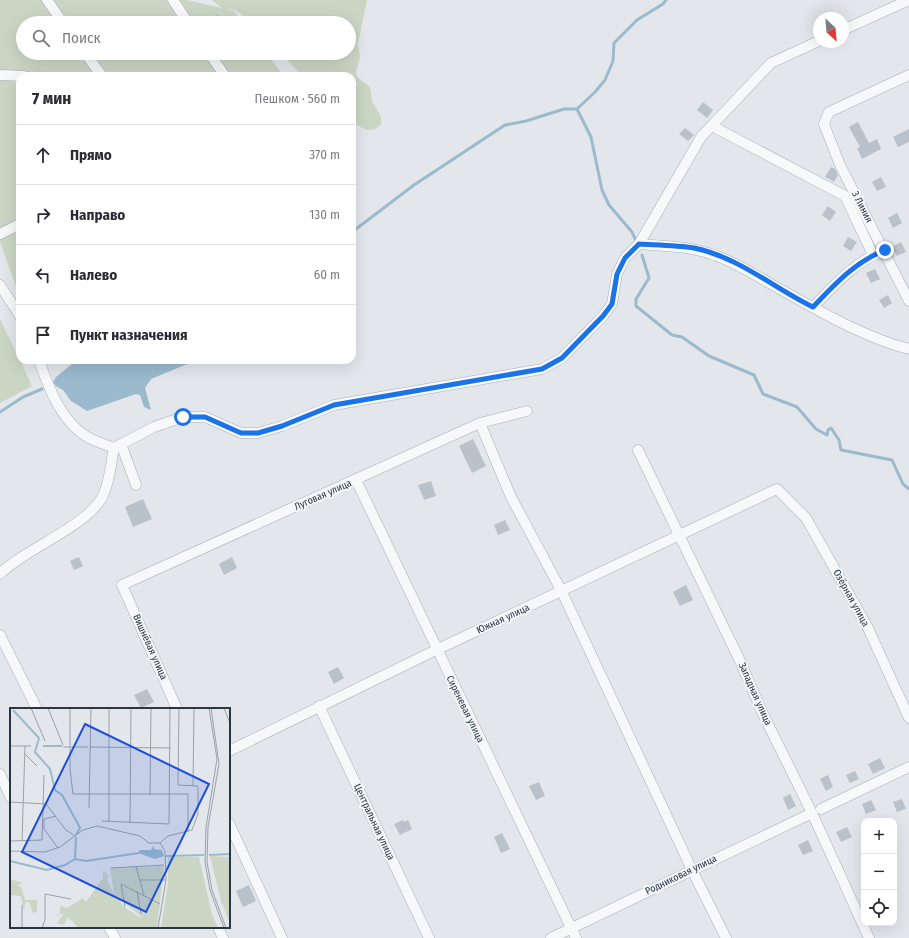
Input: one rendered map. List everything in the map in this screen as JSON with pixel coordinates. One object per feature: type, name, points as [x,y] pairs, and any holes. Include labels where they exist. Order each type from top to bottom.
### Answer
[{"type":"street","points":[[47,0],[58,16]]},
{"type":"street","points":[[173,0],[183,16]]},
{"type":"street","points":[[849,27],[909,0]]},
{"type":"street","points":[[40,364],[48,386],[65,417],[90,438],[117,446],[154,427],[183,417],[205,417],[241,433],[258,433],[282,426],[334,405],[542,369],[562,358],[603,316],[612,304],[614,287],[625,258],[639,244],[701,137],[771,63],[813,44]]},
{"type":"street","points":[[90,60],[99,72]]},
{"type":"street","points":[[214,60],[222,72]]},
{"type":"street","points":[[0,75],[16,76]]},
{"type":"street","name":"3 Линия","points":[[909,75],[829,112],[824,124],[840,165],[885,250],[909,300]]},
{"type":"street","points":[[712,126],[845,196],[872,255]]},
{"type":"street","points":[[0,234],[16,226]]},
{"type":"street","points":[[639,244],[694,248],[716,255],[734,263],[813,307],[868,334],[909,349]]},
{"type":"street","points":[[813,307],[839,280],[872,255],[885,250]]},
{"type":"street","points":[[0,285],[16,310]]},
{"type":"street","name":"Луговая улица","points":[[122,585],[480,423],[527,411]]},
{"type":"street","points":[[480,423],[511,496],[562,592],[692,870],[726,938]]},
{"type":"street","points":[[117,446],[136,485]]},
{"type":"street","points":[[0,574],[9,564],[72,526],[92,510],[104,494],[117,446]]},
{"type":"street","name":"Западная улица","points":[[638,450],[678,536],[741,663],[762,712],[816,811],[869,938]]},
{"type":"street","name":"Сиреневая улица","points":[[356,480],[436,650],[576,938]]},
{"type":"street","name":"Южная улица","points":[[230,750],[436,650],[562,592],[777,489]]},
{"type":"street","name":"Озёрная улица","points":[[777,489],[806,518],[868,628],[909,718]]},
{"type":"street","name":"Вишнёвая улица","points":[[122,585],[177,708]]},
{"type":"street","points":[[0,635],[36,708]]},
{"type":"street","name":"Центральная улица","points":[[319,706],[429,938]]},
{"type":"street","name":"Родниковая улица","points":[[551,938],[909,767]]},
{"type":"street","points":[[0,774],[10,796]]},
{"type":"street","points":[[230,825],[282,938]]},
{"type":"street","points":[[110,928],[115,938]]},
{"type":"street","points":[[218,928],[223,938]]},
{"type":"green space","points":[[0,0],[186,0],[222,8],[212,0],[367,0],[358,44],[360,57],[356,73],[298,72],[287,60],[356,60],[356,16],[244,16],[240,13],[229,9],[226,9],[234,11],[238,16],[16,16],[16,60],[271,60],[281,72],[16,72],[16,286],[0,242]]},
{"type":"green space","points":[[356,73],[358,78],[370,87],[372,101],[381,117],[381,124],[374,130],[366,130],[356,123]]},
{"type":"green space","points":[[0,319],[16,352],[16,364],[21,364],[32,386],[0,403]]},
{"type":"water","points":[[72,364],[187,364],[151,379],[145,388],[151,410],[144,407],[140,395],[136,394],[87,411],[71,401],[63,390],[56,386],[53,382],[56,377]]},
{"type":"building","points":[[703,102],[713,110],[707,118],[697,110]]},
{"type":"building","points":[[858,122],[869,143],[877,139],[881,149],[862,159],[857,148],[860,147],[849,127]]},
{"type":"building","points":[[685,128],[694,135],[688,141],[679,134]]},
{"type":"building","points":[[909,129],[909,142],[898,147],[893,137]]},
{"type":"building","points":[[831,167],[835,169],[838,175],[834,182],[825,177]]},
{"type":"building","points":[[881,177],[886,187],[877,191],[872,182]]},
{"type":"building","points":[[828,206],[836,212],[830,221],[822,215]]},
{"type":"building","points":[[897,213],[902,223],[893,228],[888,218]]},
{"type":"building","points":[[848,237],[857,242],[851,251],[843,246]]},
{"type":"building","points":[[901,242],[906,252],[897,256],[892,247]]},
{"type":"building","points":[[875,269],[880,279],[871,283],[866,273]]},
{"type":"building","points":[[888,295],[892,303],[884,308],[879,300]]},
{"type":"building","points":[[473,439],[486,466],[472,473],[459,446]]},
{"type":"building","points":[[431,481],[436,496],[424,500],[418,485]]},
{"type":"building","points":[[143,499],[152,519],[133,527],[125,507]]},
{"type":"building","points":[[505,520],[510,530],[498,535],[494,525]]},
{"type":"building","points":[[79,557],[83,566],[74,570],[70,561]]},
{"type":"building","points":[[232,557],[237,568],[224,575],[219,564]]},
{"type":"building","points":[[686,585],[693,600],[680,606],[673,592]]},
{"type":"building","points":[[338,667],[344,678],[334,684],[328,672]]},
{"type":"building","points":[[147,689],[154,702],[141,708],[134,695]]},
{"type":"building","points":[[880,758],[885,768],[873,774],[868,764]]},
{"type":"building","points":[[855,771],[859,779],[850,783],[846,775]]},
{"type":"building","points":[[828,775],[833,787],[826,791],[820,779]]},
{"type":"building","points":[[539,782],[545,796],[536,800],[529,786]]},
{"type":"building","points":[[790,794],[796,806],[788,810],[783,798]]},
{"type":"building","points":[[902,799],[906,809],[897,812],[893,802]]},
{"type":"building","points":[[871,800],[876,810],[866,814],[862,804]]},
{"type":"building","points":[[403,820],[404,822],[408,820],[412,829],[400,835],[394,824]]},
{"type":"building","points":[[847,827],[852,837],[841,842],[836,832]]},
{"type":"building","points":[[502,833],[510,849],[501,853],[494,837]]},
{"type":"building","points":[[808,840],[813,851],[803,855],[798,845]]},
{"type":"building","points":[[249,885],[256,901],[243,907],[236,891]]},
{"type":"waterway","points":[[356,229],[414,185],[505,125],[526,121],[564,109],[577,109],[605,80],[613,61],[614,43],[637,20],[663,4],[666,0]]},
{"type":"waterway","points":[[577,109],[591,137],[602,190],[609,205],[632,232],[636,241]]},
{"type":"waterway","points":[[642,255],[649,278],[636,299],[636,306],[672,335],[682,337],[709,356],[754,375],[763,394],[797,407],[816,429],[827,435],[828,430],[831,428],[839,440],[841,450],[892,460],[903,484],[909,489]]},
{"type":"waterway","points":[[0,412],[23,397],[42,389]]},
{"type":"route","points":[[183,417],[205,417],[241,433],[258,433],[282,426],[334,405],[515,375],[542,369],[562,358],[603,316],[612,304],[617,274],[625,258],[639,244],[694,248],[716,255],[734,263],[813,307],[839,280],[857,265],[872,255],[885,250]]}]
